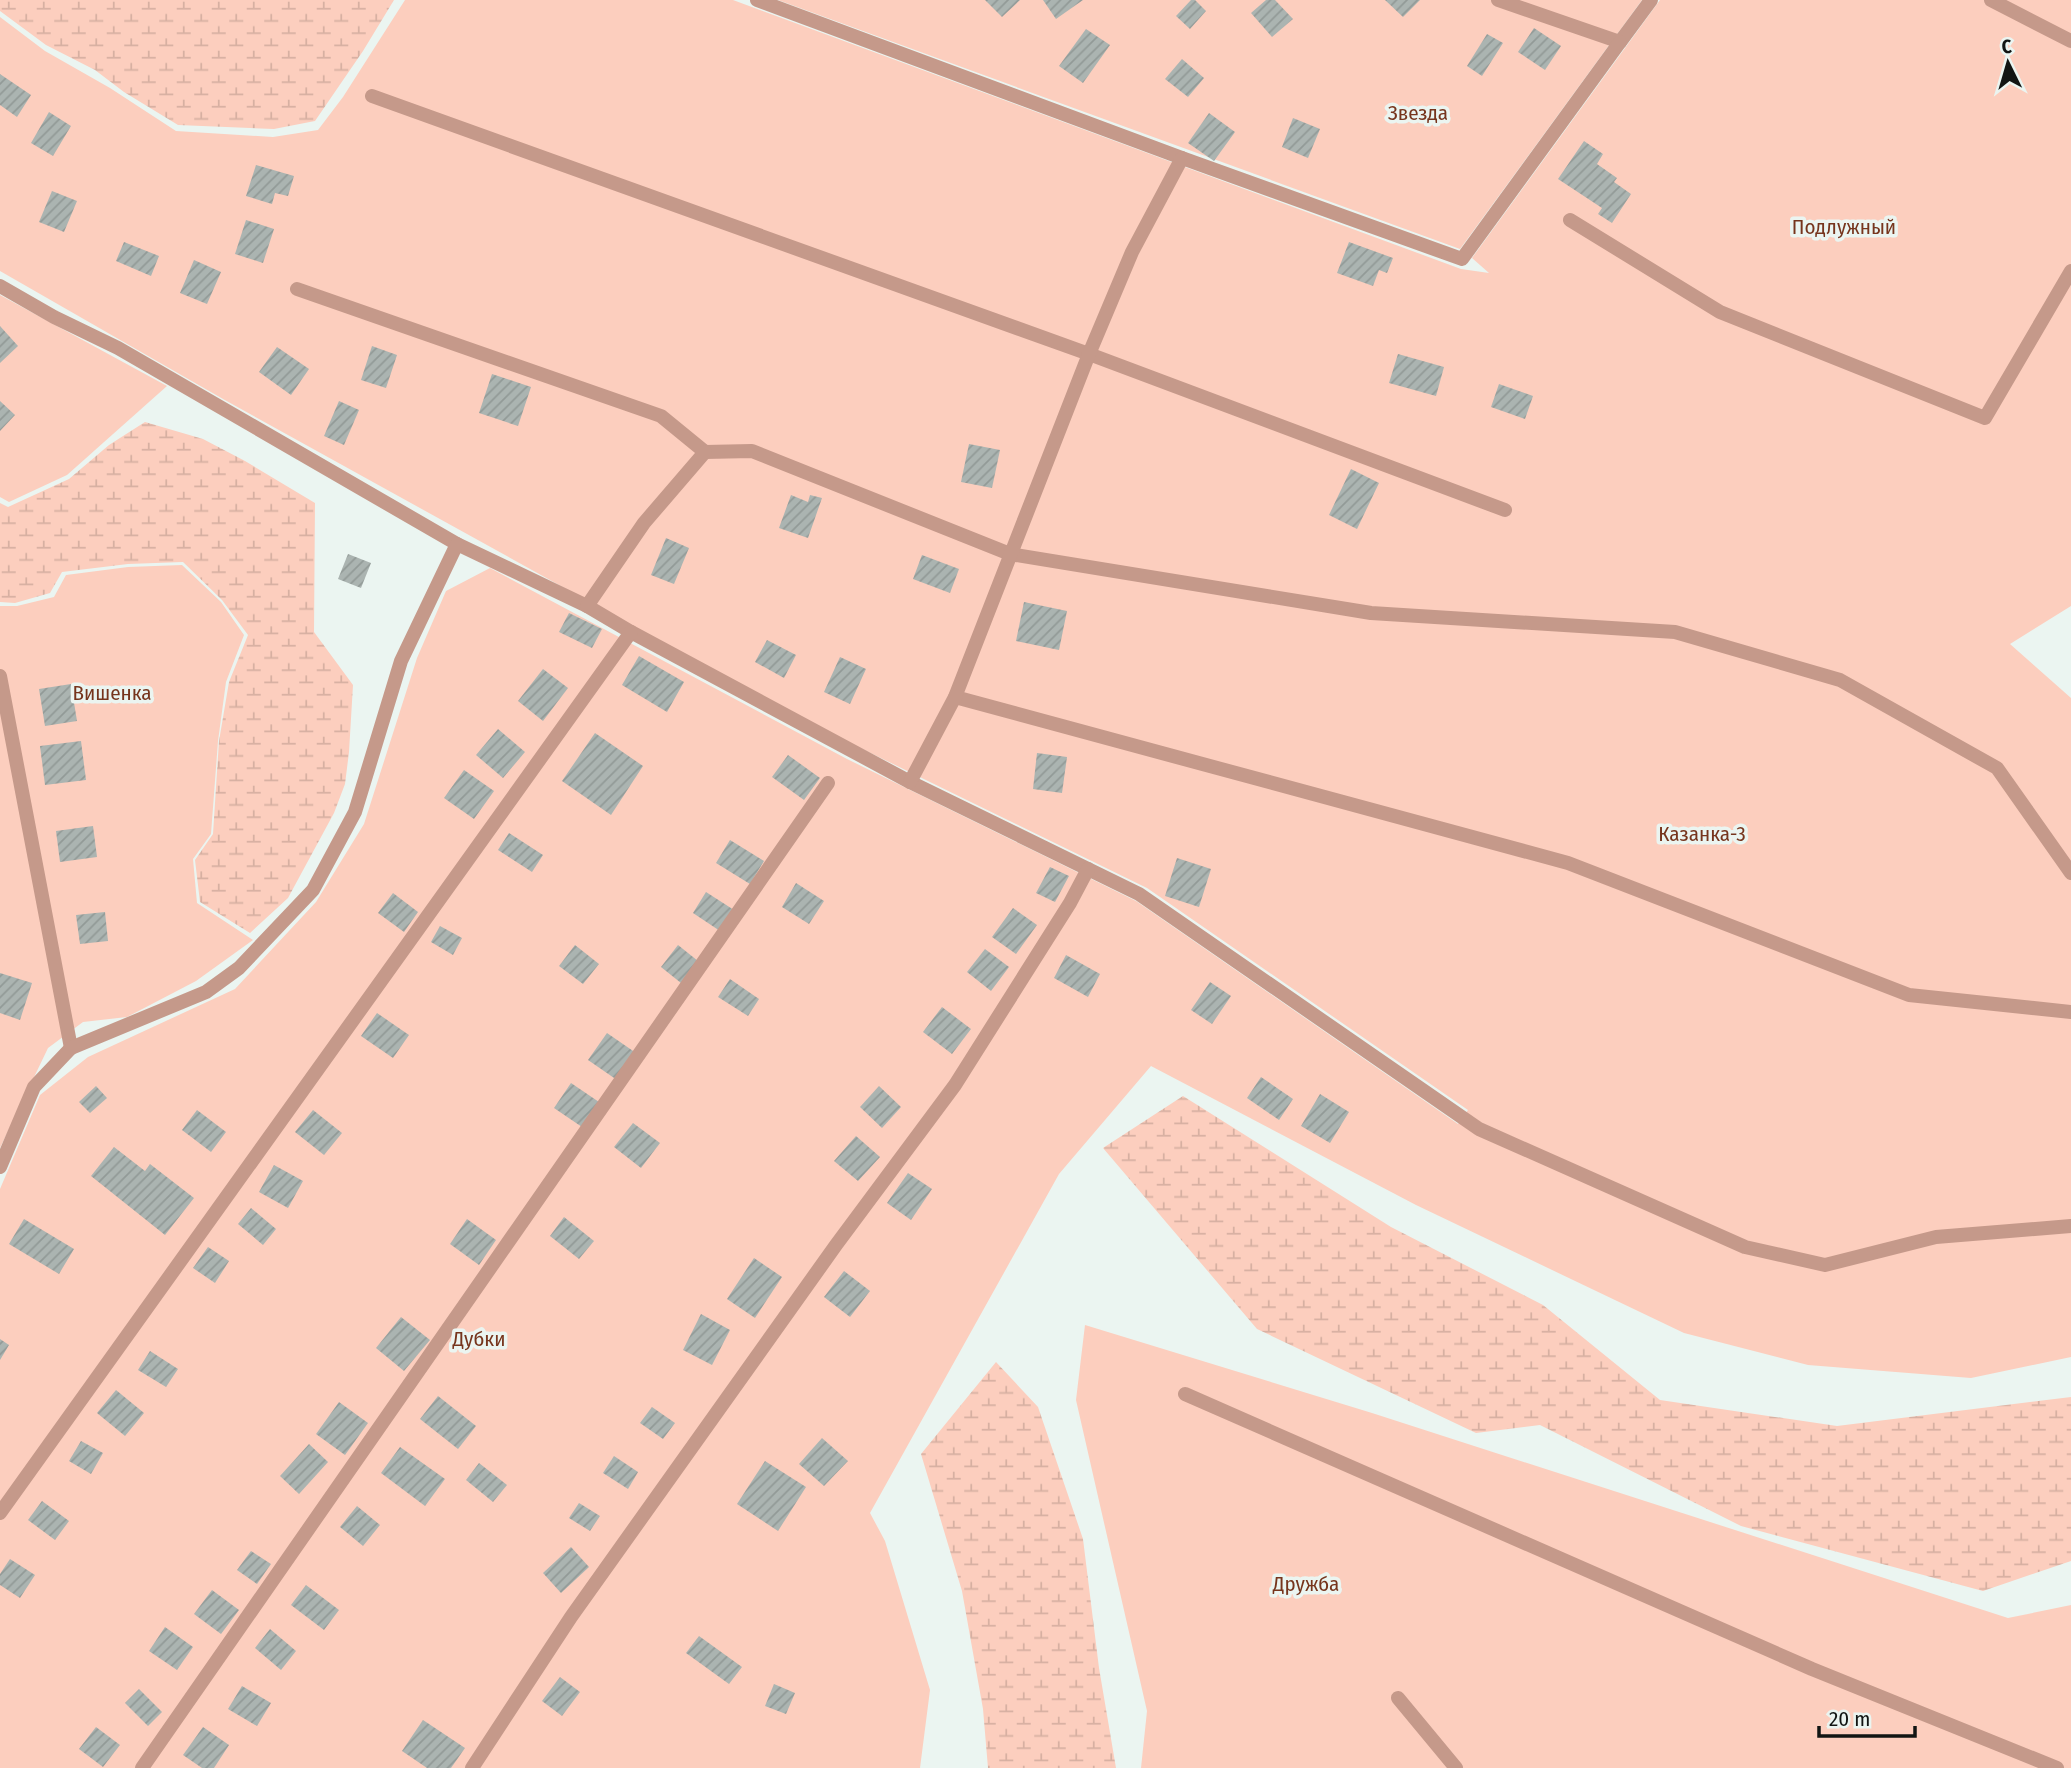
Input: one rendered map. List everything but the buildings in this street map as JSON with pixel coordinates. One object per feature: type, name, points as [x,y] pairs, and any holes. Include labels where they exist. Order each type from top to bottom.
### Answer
[{"type":"lane","points":[[757,0],[1462,259],[1651,0]]},
{"type":"lane","points":[[1498,0],[1620,42]]},
{"type":"lane","points":[[1991,0],[2071,41]]},
{"type":"lane","points":[[372,96],[1089,354],[1505,510]]},
{"type":"lane","points":[[910,782],[955,697],[1089,354],[1132,252],[1182,158]]},
{"type":"lane","points":[[1570,220],[1720,312],[1985,418],[2071,271]]},
{"type":"lane","points":[[0,286],[54,317],[118,348],[457,544],[587,606],[910,782],[1139,894],[1479,1129],[1745,1247],[1825,1265],[1936,1237],[2071,1226]]},
{"type":"lane","points":[[297,289],[661,416],[705,452],[752,451],[1010,554],[1371,613],[1675,632],[1840,680],[1997,768],[2071,873]]},
{"type":"lane","points":[[587,606],[644,523],[705,452]]},
{"type":"lane","points":[[0,1167],[34,1087],[71,1048],[206,992],[239,968],[313,890],[355,812],[401,661],[457,544]]},
{"type":"lane","points":[[0,1513],[631,632]]},
{"type":"lane","points":[[0,676],[71,1048]]},
{"type":"lane","points":[[955,697],[1568,863],[1909,995],[2071,1012]]},
{"type":"lane","points":[[142,1768],[828,783]]},
{"type":"lane","points":[[472,1768],[571,1617],[836,1245],[955,1085],[1070,903],[1088,869]]},
{"type":"lane","points":[[1185,1394],[1812,1669],[2057,1768]]},
{"type":"lane","points":[[1398,1698],[1456,1768]]},
{"type":"green space","points":[[0,0],[394,0],[315,121],[274,129],[178,125],[124,92],[95,70],[46,45],[0,11]]},
{"type":"green space","points":[[405,0],[733,0],[1461,269],[1489,273],[1472,258],[1660,0],[2071,0],[2071,606],[2010,644],[2071,698],[2071,1357],[1971,1378],[1808,1365],[1684,1333],[1416,1205],[1151,1066],[1059,1174],[870,1513],[885,1541],[930,1690],[920,1768],[0,1768],[0,1189],[40,1095],[88,1057],[235,989],[316,902],[364,824],[417,658],[446,591],[490,568],[847,759],[1136,901],[1458,1124],[1468,1110],[1147,888],[803,720],[223,399],[0,271],[0,17],[45,51],[110,88],[176,131],[273,137],[318,130],[343,97]]},
{"type":"green space","name":"Звезда","points":[[778,0],[1642,0],[1460,249]]},
{"type":"green space","points":[[0,295],[167,386],[67,475],[9,502],[0,497]]},
{"type":"green space","points":[[145,422],[203,439],[315,503],[314,632],[353,685],[345,784],[334,813],[288,898],[250,933],[200,902],[195,860],[213,834],[219,741],[229,682],[248,635],[222,600],[183,562],[128,564],[62,572],[50,593],[15,603],[0,602],[0,503],[8,507],[69,479],[109,445]]},
{"type":"green space","name":"Вишенка","points":[[182,565],[221,602],[244,635],[226,682],[218,741],[211,834],[193,859],[197,903],[253,940],[196,981],[127,1017],[83,1022],[48,1048],[0,1148],[0,606],[17,606],[54,597],[66,575],[128,567]]},
{"type":"green space","points":[[1183,1096],[1391,1227],[1543,1305],[1660,1400],[1837,1426],[2071,1397],[2071,1561],[1983,1591],[1741,1526],[1540,1425],[1476,1433],[1257,1329],[1103,1148]]},
{"type":"green space","name":"Дружба","points":[[1085,1325],[1372,1413],[2008,1618],[2071,1605],[2071,1768],[1141,1768],[1147,1711],[1076,1400]]},
{"type":"green space","points":[[996,1362],[1038,1407],[1083,1539],[1099,1668],[1116,1768],[988,1768],[983,1709],[962,1591],[921,1454]]},
{"type":"park label","name":"Подлужный","points":[[1844,227]]},
{"type":"park label","name":"Казанка-3","points":[[1702,834]]},
{"type":"park label","name":"Дубки","points":[[479,1339]]}]
